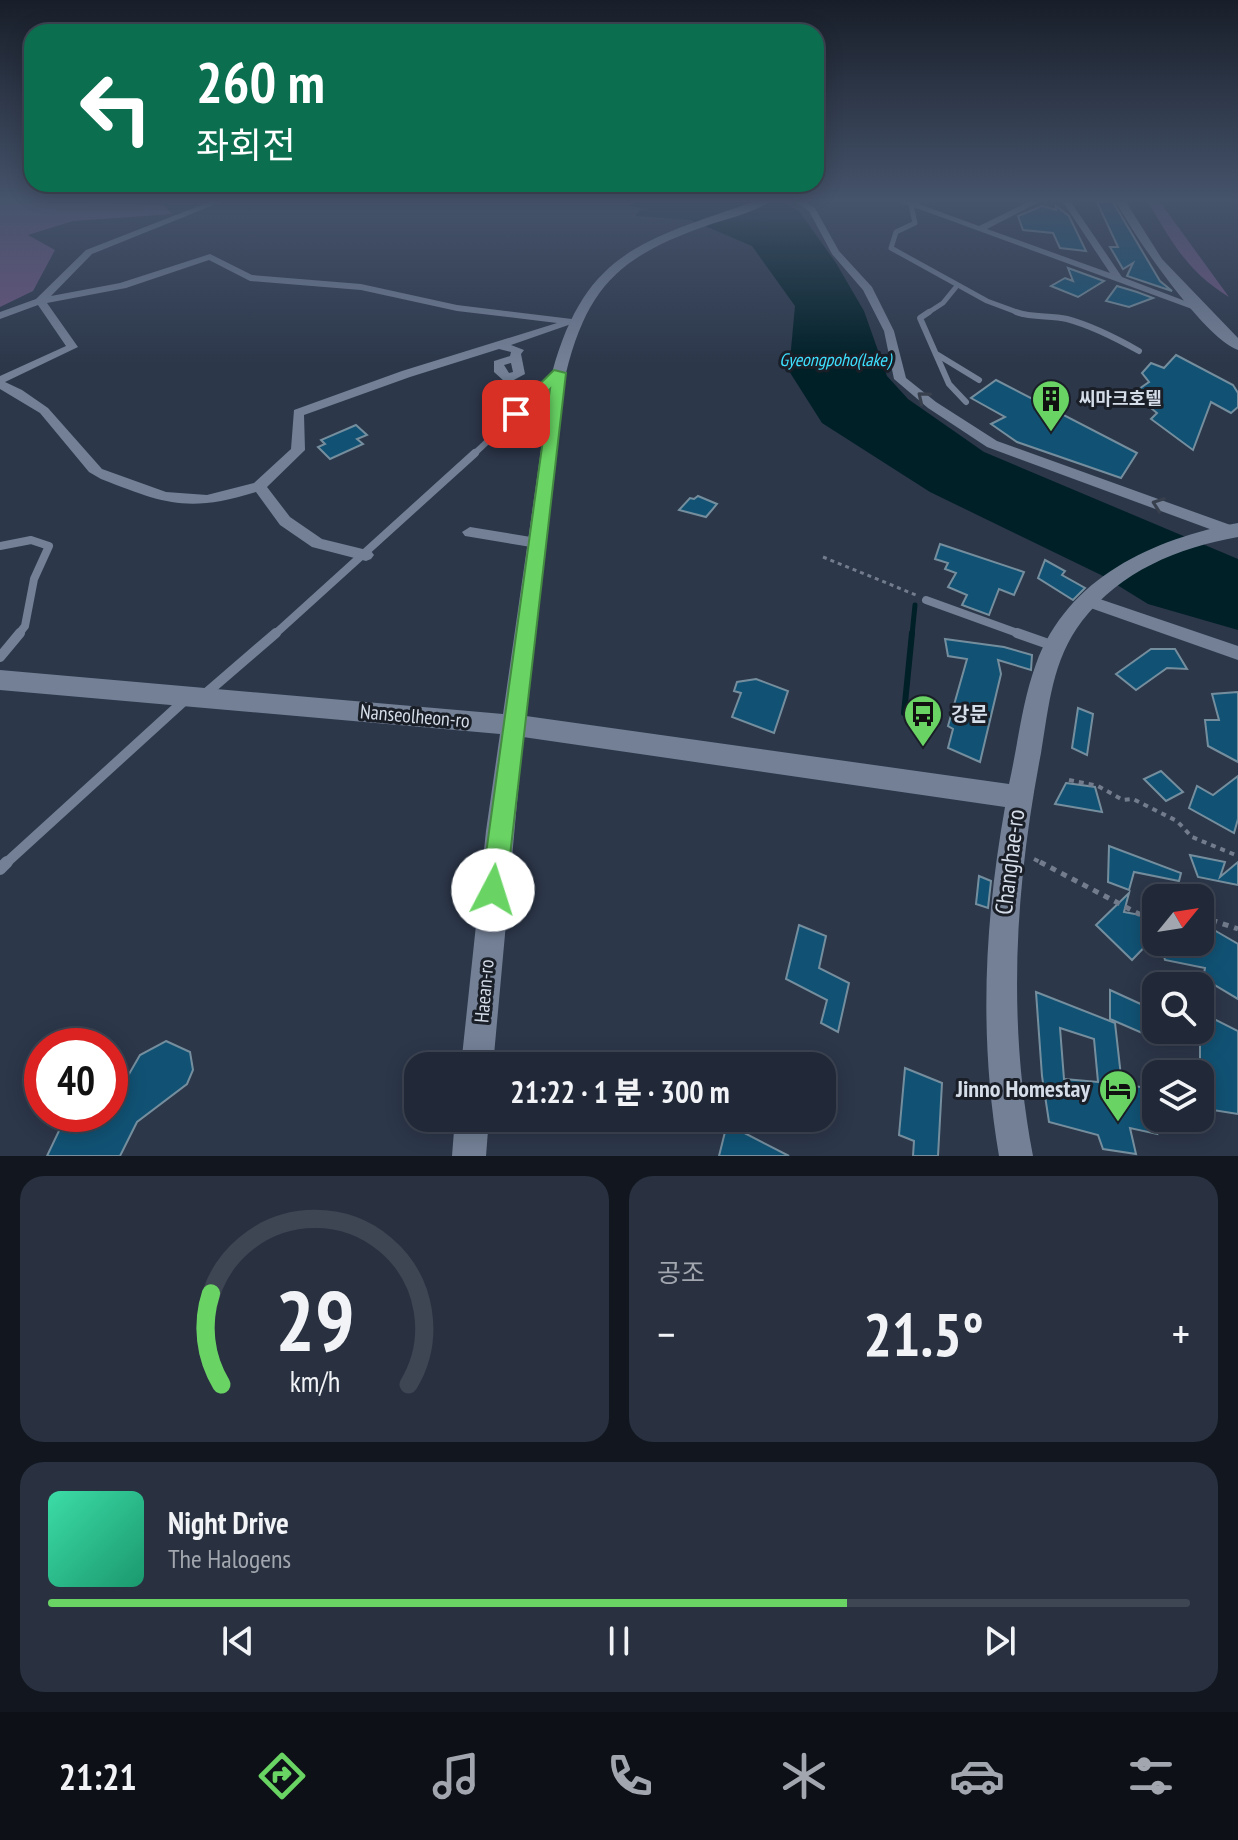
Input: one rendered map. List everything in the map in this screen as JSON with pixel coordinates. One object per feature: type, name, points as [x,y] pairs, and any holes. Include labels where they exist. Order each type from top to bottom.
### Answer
[{"type":"street","points":[[40,301],[85,256]]},
{"type":"street","name":"Haean-ro","points":[[478,1052],[499,831],[559,373],[572,322],[594,285],[611,269],[633,256]]},
{"type":"street","points":[[839,256],[868,289],[889,331],[900,379],[932,405],[992,444],[1235,530]]},
{"type":"street","points":[[1058,256],[1196,307]]},
{"type":"street","points":[[1103,256],[1118,278]]},
{"type":"street","points":[[1156,256],[1196,307],[1238,346]]},
{"type":"street","points":[[0,316],[40,301],[122,286],[210,257],[250,278],[361,287],[457,308],[572,322]]},
{"type":"street","points":[[0,382],[72,347],[40,301]]},
{"type":"street","points":[[0,382],[38,403],[64,429],[96,472],[175,502],[214,500],[259,486],[298,450],[298,413],[406,374],[503,347],[572,322]]},
{"type":"street","points":[[503,347],[518,350],[516,358]]},
{"type":"street","points":[[259,486],[285,521],[317,543],[366,555]]},
{"type":"street","name":"Changhae-ro","points":[[1008,1150],[998,978],[1018,797],[1039,701],[1055,646],[1094,594],[1136,560],[1158,549],[1235,530]]},
{"type":"street","points":[[470,532],[537,543]]},
{"type":"street","points":[[1094,594],[1238,653]]},
{"type":"street","name":"Nanseolheon-ro","points":[[0,680],[513,725],[1018,797]]},
{"type":"street","points":[[469,1156],[471,1132]]},
{"type":"lane","points":[[904,256],[956,287],[1030,317],[1064,318],[1098,329],[1139,351]]},
{"type":"lane","points":[[956,287],[943,303],[920,318],[949,384],[966,402]]},
{"type":"lane","points":[[938,354],[979,380]]},
{"type":"lane","points":[[0,869],[195,697],[366,555],[559,373]]},
{"type":"lane","points":[[0,546],[31,540],[49,546],[34,579],[25,626],[0,657]]},
{"type":"lane","points":[[926,600],[1055,646]]},
{"type":"path","points":[[823,557],[926,600]]},
{"type":"path","points":[[1069,780],[1098,786],[1123,800],[1133,799],[1177,821],[1192,837],[1238,856]]},
{"type":"path","points":[[1013,848],[1142,914]]},
{"type":"path","points":[[1214,921],[1238,929]]},
{"type":"shaded area","points":[[0,256],[52,256],[33,291],[0,307]]},
{"type":"shaded area","points":[[1183,256],[1199,256],[1229,297],[1214,287]]},
{"type":"water","name":"Gyeongpoho(lake)","points":[[759,256],[831,256],[864,311],[887,376],[908,399],[984,452],[1238,559],[1238,630],[1148,604],[1101,575],[930,492],[822,423],[789,371],[795,306]]},
{"type":"building","points":[[1115,256],[1145,256],[1160,281],[1172,291],[1127,276],[1133,263],[1123,269]]},
{"type":"building","points":[[1068,268],[1104,281],[1078,297],[1051,286],[1065,278],[1073,281]]},
{"type":"building","points":[[1117,286],[1153,298],[1129,307],[1106,301]]},
{"type":"building","name":"씨마크호텔","points":[[1176,355],[1233,385],[1238,393],[1238,407],[1231,413],[1211,402],[1193,450],[1151,419],[1157,413],[1133,393],[1149,382],[1142,373],[1151,363],[1164,368]]},
{"type":"building","name":"씨마크호텔","points":[[996,380],[1137,453],[1121,478],[1017,442],[991,424],[1005,417],[971,398]]},
{"type":"building","points":[[356,425],[367,435],[357,439],[363,444],[330,459],[318,447],[325,444],[321,440]]},
{"type":"building","points":[[698,496],[717,504],[706,517],[679,510],[690,498]]},
{"type":"building","points":[[940,544],[1024,572],[1014,595],[999,589],[989,615],[962,605],[967,595],[948,587],[956,573],[945,569],[948,563],[935,559]]},
{"type":"building","points":[[1045,560],[1065,571],[1062,575],[1085,588],[1073,600],[1038,578]]},
{"type":"building","points":[[945,639],[1004,647],[1032,655],[1031,670],[998,660],[1001,674],[980,762],[948,748],[953,729],[948,726],[967,659],[948,656]]},
{"type":"building","points":[[1151,649],[1175,649],[1187,669],[1167,668],[1136,690],[1116,674]]},
{"type":"building","points":[[756,679],[788,691],[774,733],[732,717],[741,693],[734,691],[737,682]]},
{"type":"building","points":[[1238,692],[1238,762],[1208,746],[1205,720],[1219,720],[1212,694]]},
{"type":"building","points":[[1078,708],[1093,714],[1087,755],[1072,748]]},
{"type":"building","points":[[1161,771],[1183,792],[1166,801],[1144,779]]},
{"type":"building","points":[[1238,776],[1238,819],[1234,833],[1189,808],[1197,786],[1213,795]]},
{"type":"building","points":[[1066,783],[1095,787],[1102,812],[1055,804]]},
{"type":"building","points":[[1109,846],[1181,873],[1179,881],[1134,872],[1129,890],[1108,882]]},
{"type":"building","points":[[1190,855],[1225,862],[1220,877],[1238,862],[1238,885],[1198,877]]},
{"type":"building","points":[[979,876],[991,881],[988,908],[976,904]]},
{"type":"building","points":[[1129,893],[1124,912],[1142,915],[1142,950],[1132,960],[1096,925]]},
{"type":"building","points":[[799,925],[826,936],[819,968],[849,983],[838,1032],[821,1023],[827,1000],[786,979]]},
{"type":"building","points":[[1214,930],[1238,944],[1238,999],[1214,985],[1214,972],[1165,960],[1164,956],[1214,956]]},
{"type":"building","points":[[1110,990],[1142,1005],[1142,1033],[1110,1019]]},
{"type":"building","points":[[1036,992],[1115,1023],[1122,1085],[1141,1087],[1142,1090],[1142,1131],[1130,1128],[1136,1154],[1103,1149],[1098,1135],[1049,1122]],"holes":[[[1060,1028],[1094,1039],[1098,1082],[1064,1079]]]},
{"type":"building","points":[[1214,1019],[1238,1031],[1238,1114],[1214,1110],[1214,1060],[1200,1060],[1200,1044],[1214,1044]]},
{"type":"building","points":[[166,1041],[190,1052],[193,1070],[187,1084],[137,1122],[120,1156],[47,1156],[58,1132],[128,1132],[128,1076],[140,1055]]},
{"type":"building","points":[[905,1068],[942,1083],[938,1156],[913,1156],[914,1141],[899,1135]]},
{"type":"building","points":[[725,1132],[742,1132],[789,1156],[719,1156]]},
{"type":"waterway","points":[[912,635],[915,605]]},
{"type":"waterway","points":[[904,713],[912,633]]},
{"type":"place","name":"씨마크호텔","points":[[1051,433]]},
{"type":"place","name":"강문","points":[[923,748]]},
{"type":"place","name":"Jinno Homestay","points":[[1118,1123]]},
{"type":"route","points":[[493,890],[559,373],[516,414]]}]
